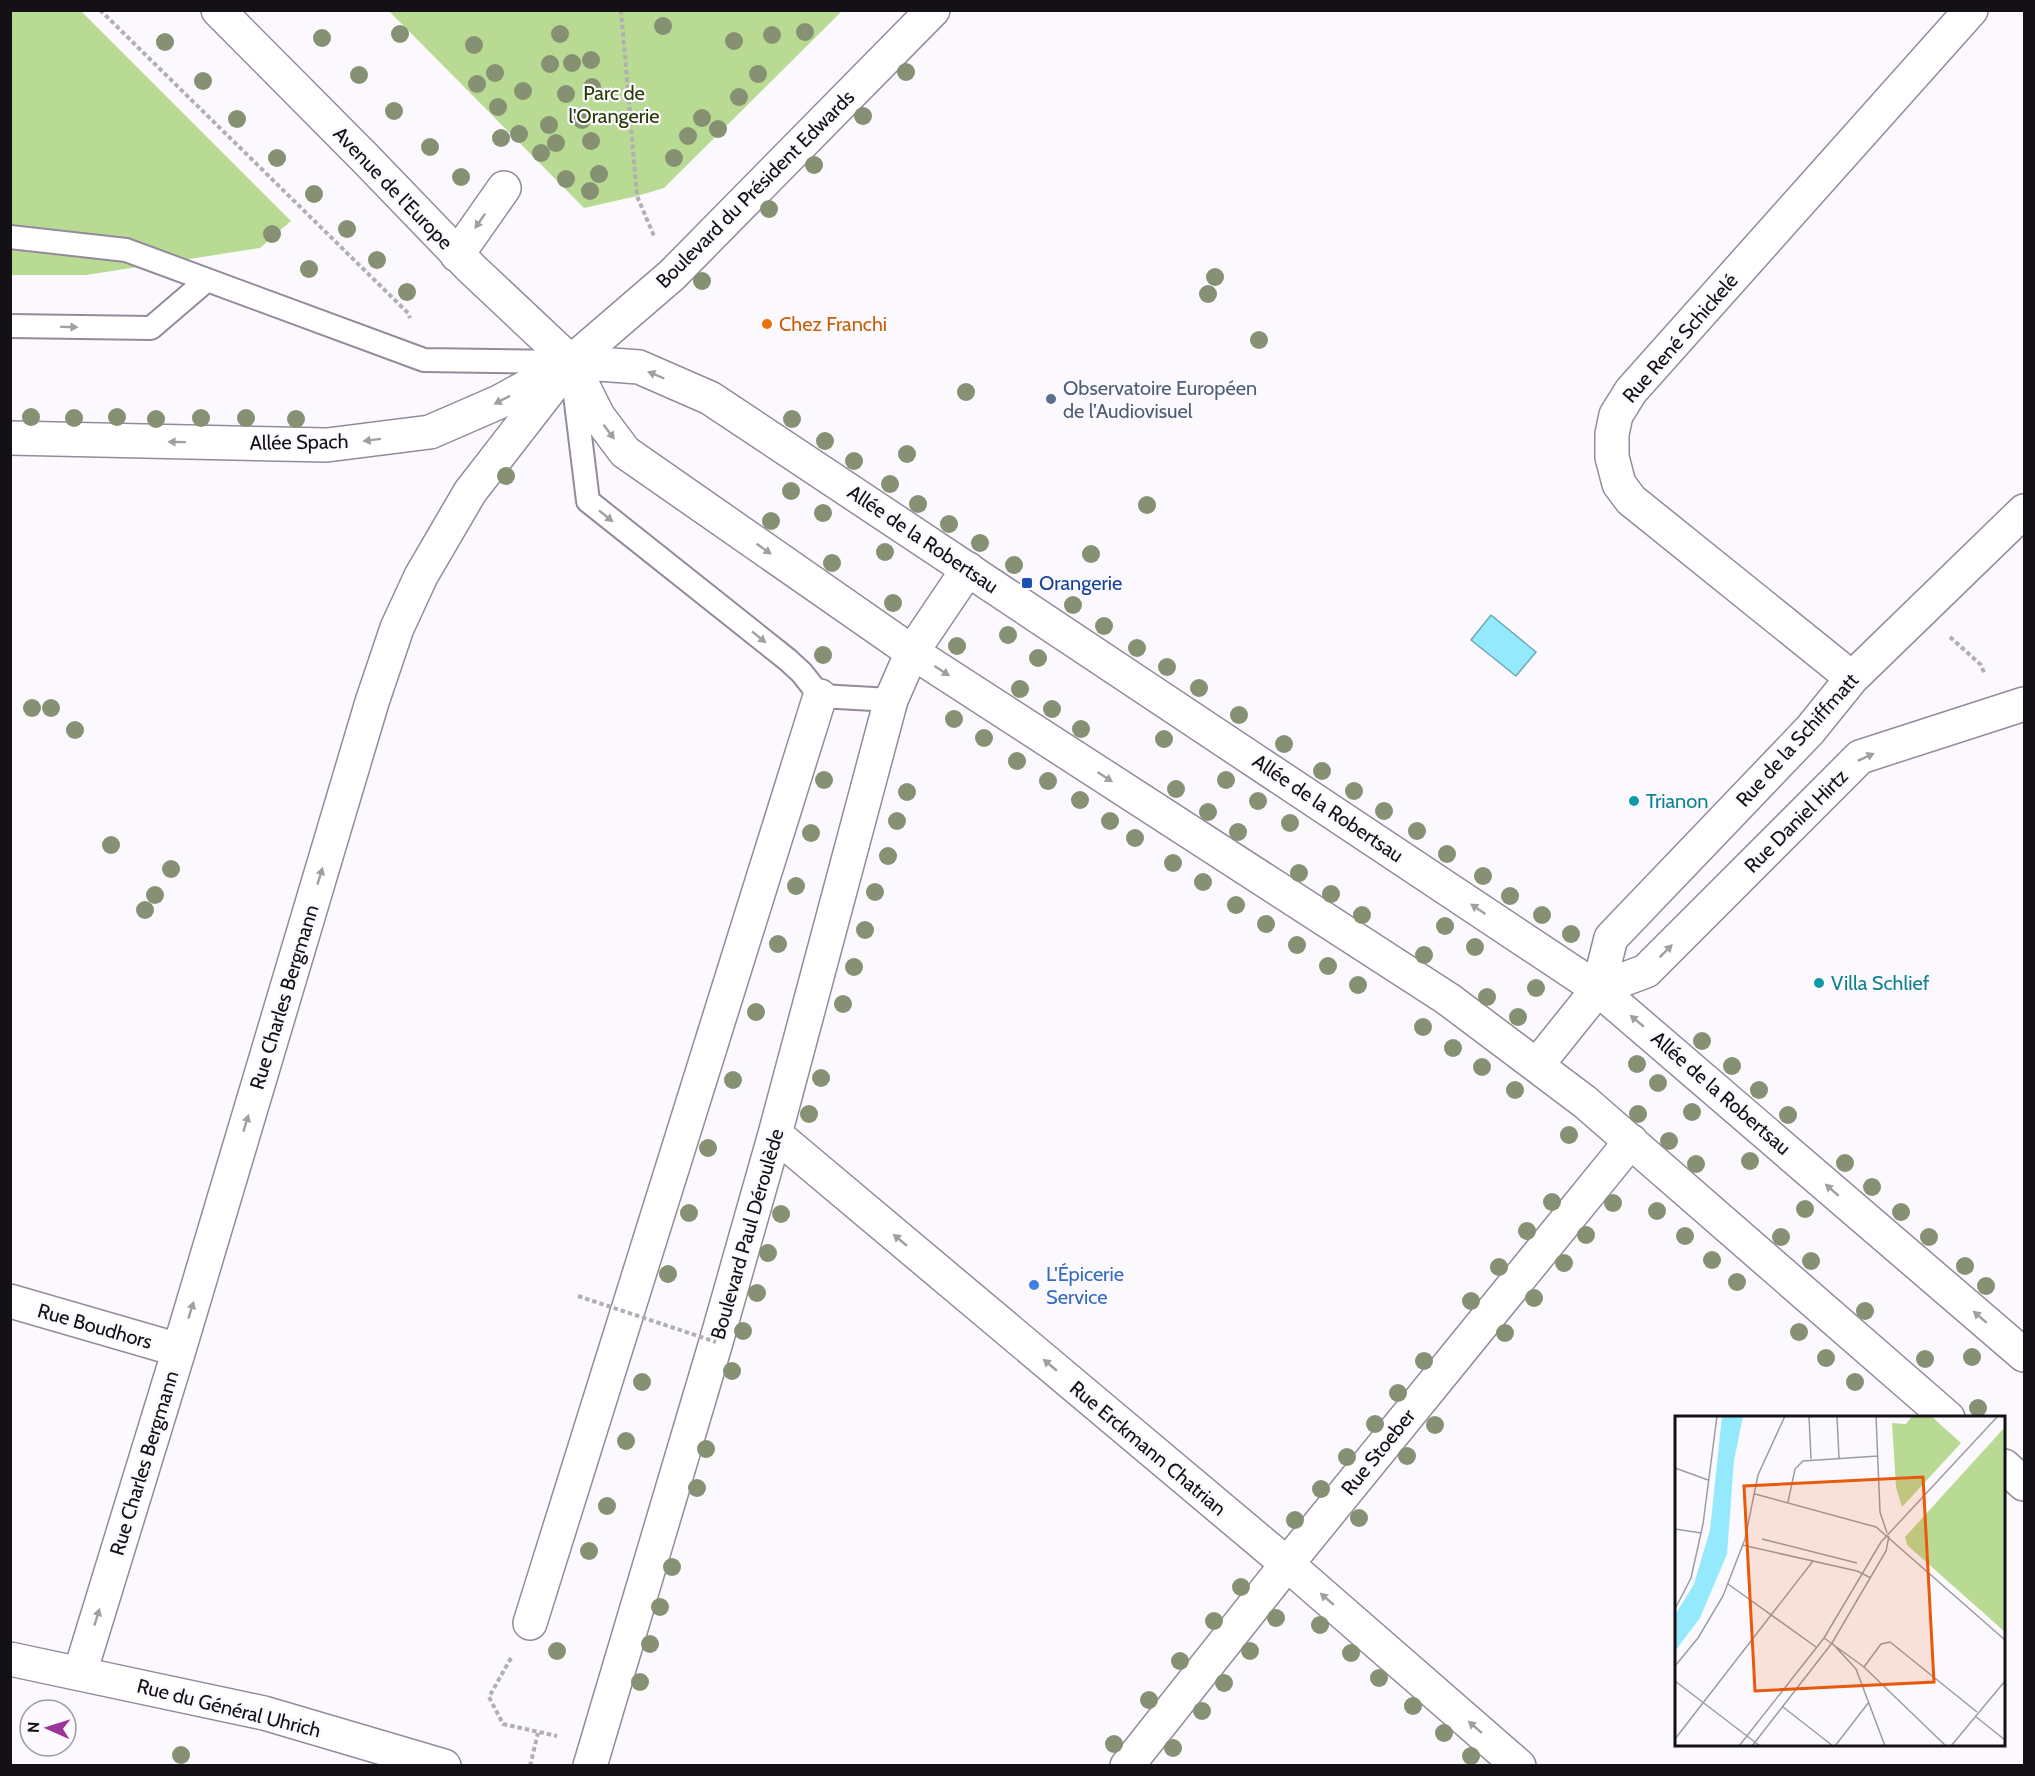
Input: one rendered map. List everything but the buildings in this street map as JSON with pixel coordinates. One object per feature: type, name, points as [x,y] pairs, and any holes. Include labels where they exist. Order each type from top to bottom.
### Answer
[{"type":"street","name":"Avenue de l'Europe","points":[[218,10],[365,158],[457,255],[571,362]]},
{"type":"street","name":"Boulevard du Président Edwards","points":[[571,362],[672,275],[933,10]]},
{"type":"street","name":"Rue René Schickelé","points":[[1852,678],[1631,500],[1619,484],[1612,457],[1611,434],[1616,415],[1631,391],[1971,10]]},
{"type":"street","points":[[457,255],[504,188]]},
{"type":"street","points":[[571,362],[597,416],[625,452],[912,652],[1448,999],[1537,1065],[1631,1141],[1946,1416]]},
{"type":"street","name":"Allée Spach","points":[[10,438],[327,445],[430,432],[499,402],[571,362]]},
{"type":"street","name":"Allée de la Robertsau","points":[[571,362],[639,367],[710,398],[1599,989],[2025,1355]]},
{"type":"street","name":"Rue Charles Bergmann","points":[[80,1673],[369,713],[397,628],[421,576],[471,492],[571,362]]},
{"type":"street","name":"Rue de la Schiffmatt","points":[[1599,989],[1611,938],[1810,730],[1852,678],[2025,511]]},
{"type":"street","name":"Boulevard Paul Déroulède","points":[[593,1755],[716,1342],[775,1134],[891,700],[912,652],[968,569]]},
{"type":"street","points":[[530,1623],[820,696]]},
{"type":"street","name":"Rue Daniel Hirtz","points":[[1599,989],[1646,971],[1860,757],[2012,708]]},
{"type":"street","points":[[1537,1065],[1599,989]]},
{"type":"street","name":"Rue Erckmann Chatrian","points":[[775,1134],[1287,1564],[1519,1766]]},
{"type":"street","name":"Rue Stoeber","points":[[1127,1766],[1287,1564],[1631,1141]]},
{"type":"street","name":"Rue Boudhors","points":[[10,1301],[179,1350]]},
{"type":"street","points":[[2005,1467],[2025,1484]]},
{"type":"street","name":"Rue du Général Uhrich","points":[[10,1659],[264,1713],[444,1766]]},
{"type":"lane","points":[[10,237],[126,250],[424,360],[571,362],[588,501],[788,660],[802,673],[820,696],[891,700]]},
{"type":"lane","points":[[10,326],[151,328],[207,280]]},
{"type":"path","points":[[100,10],[408,313],[424,360]]},
{"type":"path","points":[[621,10],[637,196],[658,244]]},
{"type":"path","points":[[1921,611],[1981,665],[2012,708]]},
{"type":"path","points":[[578,1296],[716,1342]]},
{"type":"path","points":[[530,1623],[489,1697],[503,1724],[538,1732],[593,1755]]},
{"type":"path","points":[[530,1766],[538,1732]]},
{"type":"green space","points":[[11,11],[81,11],[291,221],[260,248],[86,275],[11,275]]},
{"type":"green space","name":"Parc de l'Orangerie","points":[[389,11],[842,11],[664,188],[584,208]]},
{"type":"water","points":[[1491,615],[1536,652],[1516,676],[1471,640]]},
{"type":"place","name":"Chez Franchi","points":[[767,324]]},
{"type":"place","name":"Observatoire Européen de l’Audiovisuel","points":[[1051,399]]},
{"type":"place","name":"Orangerie","points":[[1027,583]]},
{"type":"place","name":"Trianon","points":[[1634,801]]},
{"type":"place","name":"Villa Schlief","points":[[1819,983]]},
{"type":"place","name":"L'Épicerie Service","points":[[1034,1285]]}]
